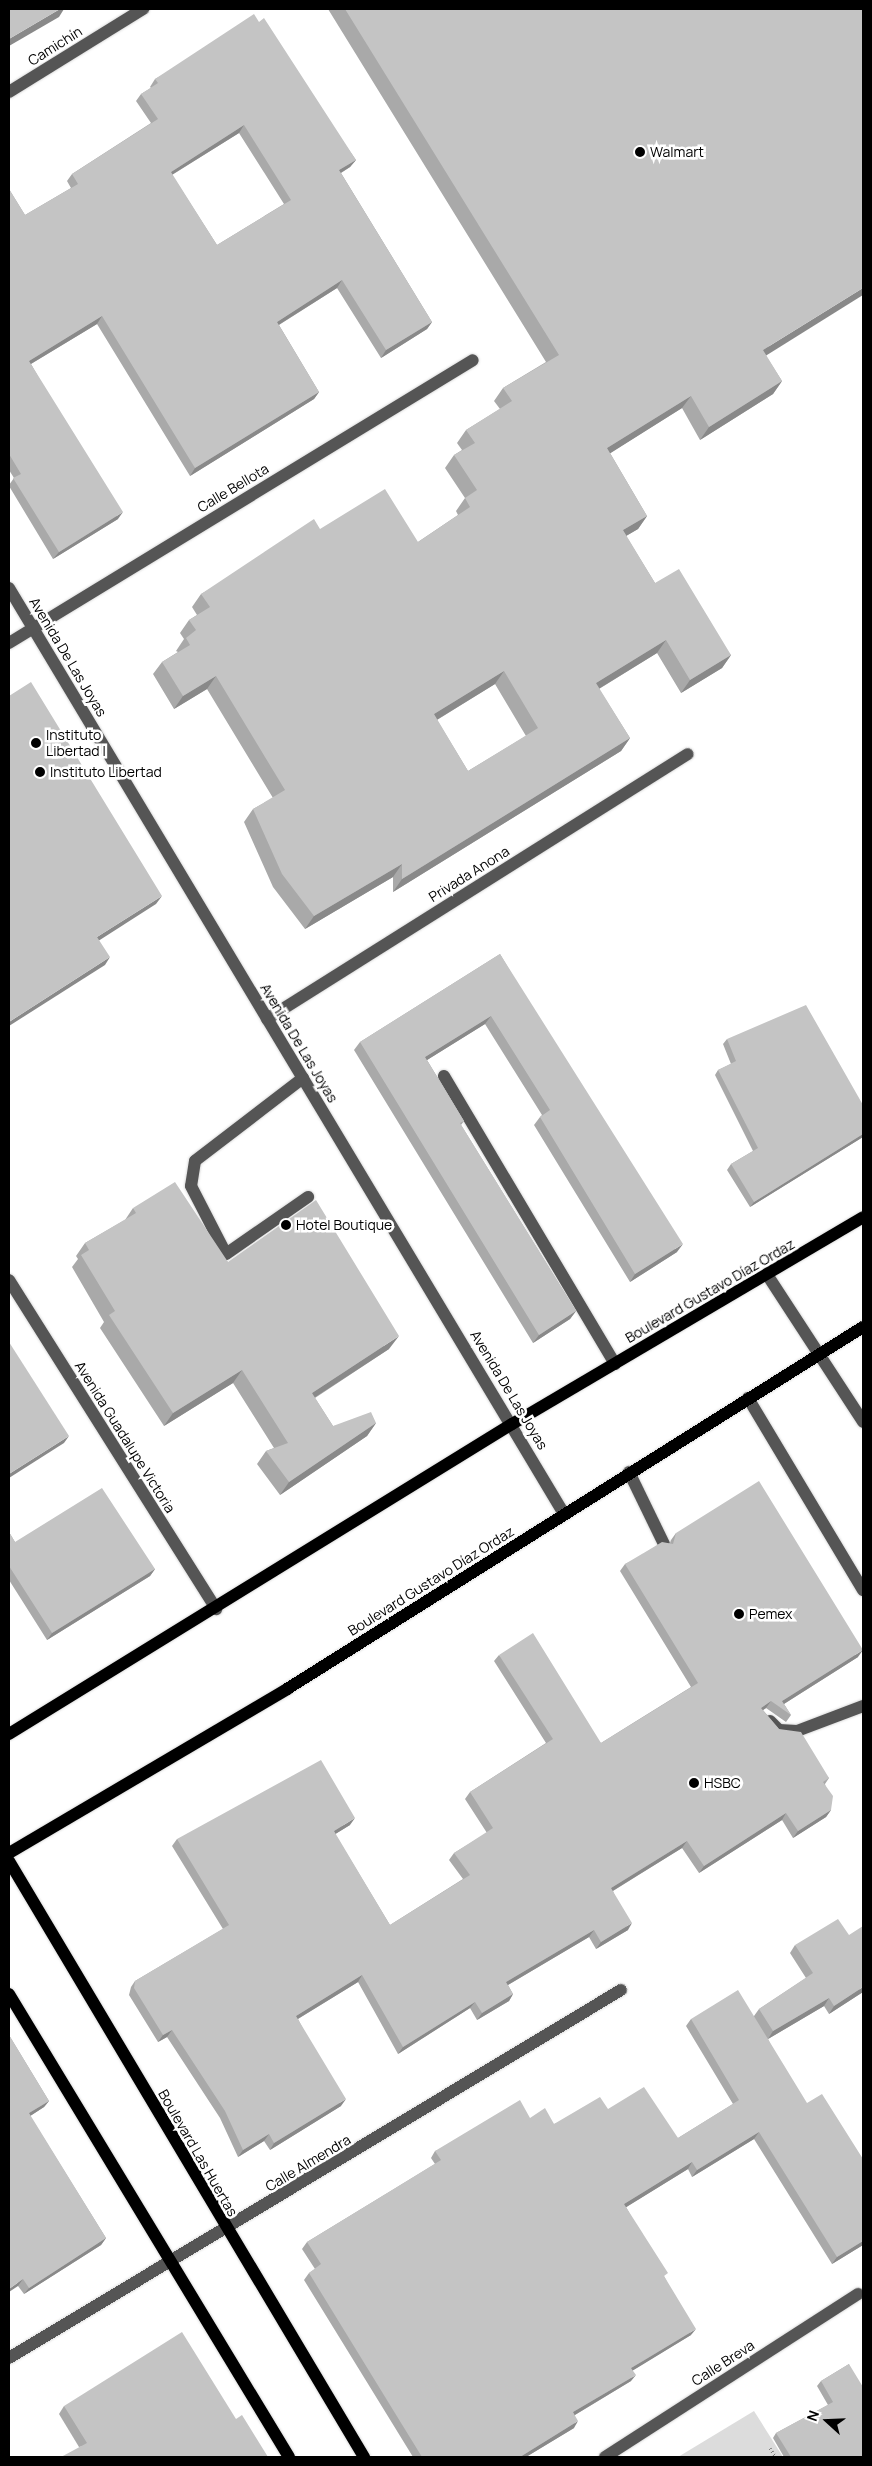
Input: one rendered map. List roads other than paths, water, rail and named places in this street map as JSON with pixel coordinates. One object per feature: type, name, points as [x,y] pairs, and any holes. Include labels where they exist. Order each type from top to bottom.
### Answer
[{"type":"main road","name":"Boulevard Gustavo Díaz Ordaz","points":[[9,1734],[216,1609],[512,1424],[768,1276],[863,1217]]},
{"type":"main road","name":"Boulevard Gustavo Díaz Ordaz","points":[[9,1853],[287,1689],[629,1472],[863,1327]]},
{"type":"main road","name":"Boulevard Las Huertas","points":[[9,1861],[226,2230],[364,2457]]},
{"type":"main road","points":[[9,1994],[289,2457]]},
{"type":"street","name":"Camichín","points":[[9,92],[143,9]]},
{"type":"street","name":"Calle Bellota","points":[[9,643],[473,360]]},
{"type":"street","name":"Avenida De Las Joyas","points":[[9,588],[302,1078],[512,1424],[564,1514]]},
{"type":"street","name":"Privada Anona","points":[[267,1019],[688,754]]},
{"type":"street","points":[[444,1076],[614,1364]]},
{"type":"street","points":[[302,1078],[195,1161],[191,1186],[226,1254],[308,1196]]},
{"type":"street","points":[[768,1276],[820,1352],[863,1422]]},
{"type":"street","name":"Avenida Guadalupe Victoria","points":[[9,1280],[216,1609]]},
{"type":"street","points":[[748,1398],[863,1590]]},
{"type":"street","points":[[629,1472],[664,1544]]},
{"type":"street","points":[[764,1716],[779,1730],[797,1731],[860,1708],[863,1722]]},
{"type":"street","name":"Calle Almendra","points":[[9,2358],[169,2260],[226,2230],[621,1990]]},
{"type":"street","name":"Calle Breva","points":[[605,2457],[858,2294]]},
{"type":"place","name":"Walmart","points":[[640,152]]},
{"type":"place","name":"Instituto Libertad I","points":[[36,743]]},
{"type":"place","name":"Instituto Libertad","points":[[40,772]]},
{"type":"place","name":"Hotel Boutique","points":[[286,1225]]},
{"type":"place","name":"Pemex","points":[[739,1614]]},
{"type":"place","name":"HSBC","points":[[694,1783]]}]
